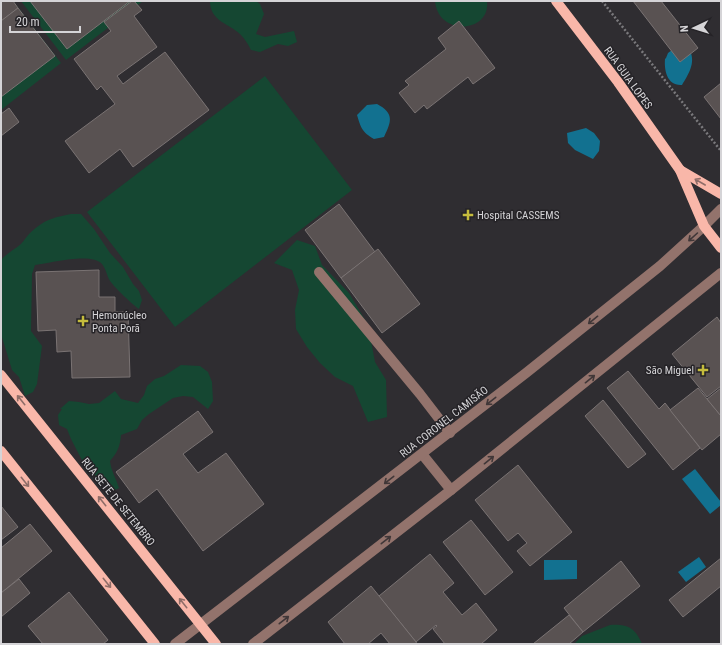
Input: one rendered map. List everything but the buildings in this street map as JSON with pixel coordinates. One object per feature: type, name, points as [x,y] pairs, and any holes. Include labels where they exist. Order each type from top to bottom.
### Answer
[{"type":"main road","name":"RUA GUIA LOPES","points":[[556,1],[618,82],[680,170],[704,226],[721,248]]},
{"type":"main road","name":"RUA GUIA LOPES","points":[[680,170],[721,194]]},
{"type":"main road","name":"RUA SETE DE SETEMBRO","points":[[1,375],[216,644]]},
{"type":"main road","points":[[1,451],[155,644]]},
{"type":"street","name":"RUA CORONEL CAMISÃO","points":[[175,644],[526,373],[660,266],[721,210]]},
{"type":"street","points":[[319,272],[420,394],[450,433]]},
{"type":"street","points":[[253,644],[451,490],[721,273]]},
{"type":"street","points":[[422,454],[451,490]]},
{"type":"path","points":[[602,1],[721,151]]},
{"type":"green space","points":[[1,1],[13,1],[61,63],[1,110]]},
{"type":"green space","points":[[21,1],[143,1],[66,60]]},
{"type":"green space","points":[[210,1],[256,1],[260,4],[264,14],[256,34],[265,37],[294,31],[297,42],[288,46],[278,44],[260,52],[251,50],[240,34],[216,17],[211,8]]},
{"type":"green space","points":[[435,1],[487,1],[486,12],[481,20],[473,25],[454,25],[445,21],[438,13]]},
{"type":"green space","points":[[265,76],[352,190],[175,327],[87,212]]},
{"type":"green space","points":[[71,214],[81,214],[94,229],[110,253],[123,267],[139,291],[142,300],[139,309],[113,284],[102,264],[97,261],[89,259],[70,259],[35,265],[32,274],[31,331],[42,346],[37,384],[33,392],[25,396],[19,377],[12,370],[1,334],[1,260],[21,244],[29,234],[39,226],[53,218]]},
{"type":"green space","points":[[297,240],[315,246],[322,265],[349,293],[368,325],[375,362],[386,380],[387,417],[368,422],[353,386],[335,377],[320,363],[307,347],[296,329],[295,310],[299,290],[292,270],[274,263]]},
{"type":"green space","points":[[181,365],[200,366],[208,372],[212,382],[213,401],[208,409],[193,397],[183,396],[173,398],[142,420],[137,429],[121,435],[118,450],[110,461],[112,471],[119,488],[111,492],[106,483],[100,480],[85,466],[67,429],[59,425],[58,415],[62,409],[60,409],[69,401],[89,404],[99,403],[115,391],[121,399],[138,403],[144,395],[147,386],[155,379],[164,376]]},
{"type":"green space","points":[[610,625],[622,625],[630,628],[637,634],[642,644],[574,644],[582,636]]},
{"type":"water","points":[[676,47],[690,51],[692,55],[692,64],[682,85],[677,85],[670,80],[665,68],[665,59],[668,53]]},
{"type":"water","points":[[377,104],[383,107],[389,114],[390,122],[384,137],[374,139],[362,129],[357,115],[367,105]]},
{"type":"water","points":[[586,128],[594,133],[600,141],[599,151],[593,159],[575,150],[568,143],[567,133]]},
{"type":"water","points":[[695,469],[721,502],[721,505],[710,514],[682,479]]},
{"type":"water","points":[[699,557],[706,567],[686,582],[678,572]]},
{"type":"water","points":[[544,560],[577,560],[577,579],[544,580]]},
{"type":"place","name":"Hospital CASSEMS","points":[[468,215]]},
{"type":"place","name":"Hemonúcleo Ponta Porã","points":[[83,321]]},
{"type":"place","name":"São Miguel","points":[[703,370]]}]
